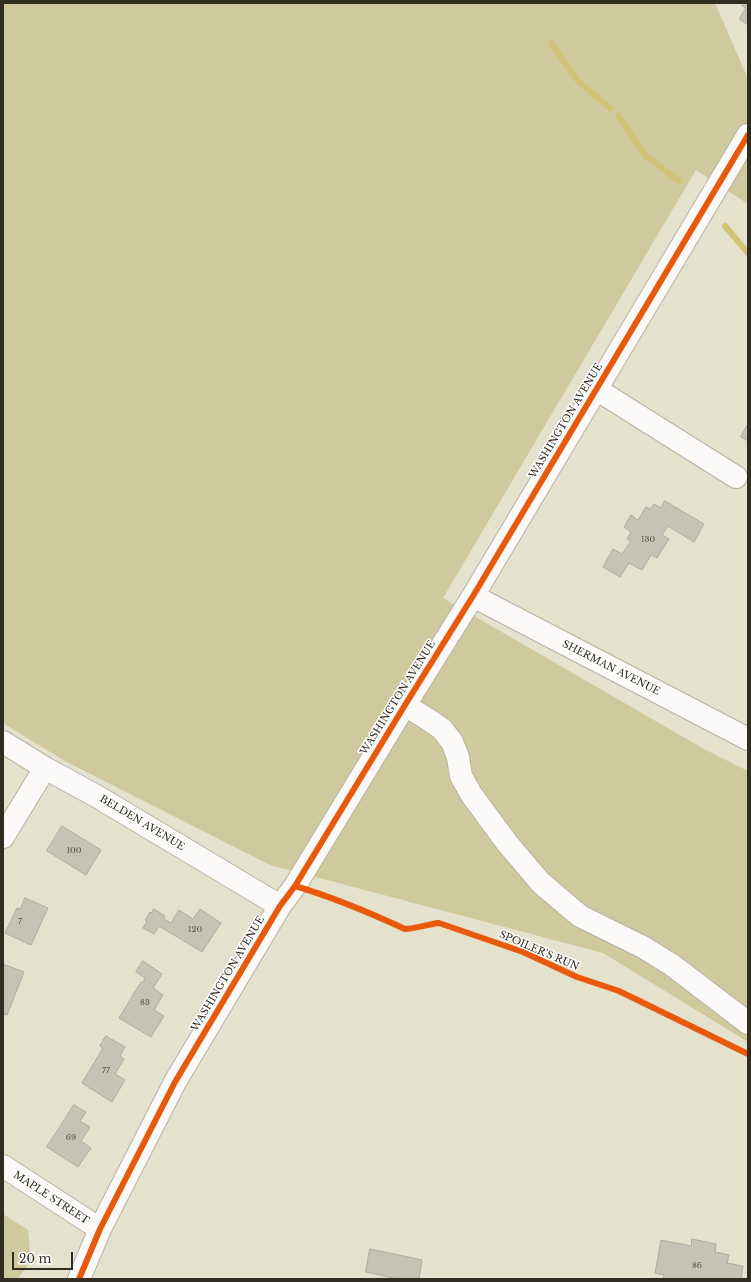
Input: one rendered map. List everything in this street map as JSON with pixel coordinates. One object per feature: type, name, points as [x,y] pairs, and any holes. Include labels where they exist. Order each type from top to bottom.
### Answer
[{"type":"street","name":"WASHINGTON AVENUE","points":[[79,1279],[100,1229],[175,1082],[280,906],[295,886],[473,596],[748,135]]},
{"type":"street","points":[[596,389],[736,477]]},
{"type":"street","name":"SHERMAN AVENUE","points":[[473,596],[748,739]]},
{"type":"street","points":[[405,705],[442,729],[452,742],[458,757],[461,776],[470,794],[507,843],[541,883],[580,916],[643,947],[672,965],[748,1023]]},
{"type":"street","name":"BELDEN AVENUE","points":[[3,742],[45,768],[124,812],[280,906]]},
{"type":"street","points":[[3,837],[45,768]]},
{"type":"street","name":"MAPLE STREET","points":[[3,1166],[100,1229]]},
{"type":"shaded area","points":[[3,3],[715,3],[748,79],[748,204],[696,170],[443,598],[704,749],[748,771],[748,1042],[603,953],[270,865],[63,760],[3,723]]},
{"type":"shaded area","points":[[3,1214],[28,1230],[31,1260],[18,1279],[3,1279]]},
{"type":"building","points":[[744,3],[748,3],[748,25],[739,19],[746,8],[742,6]]},
{"type":"building","points":[[748,424],[748,441],[741,437]]},
{"type":"building","points":[[665,501],[704,524],[694,542],[668,526],[662,535],[669,539],[657,558],[651,555],[642,570],[629,563],[620,577],[603,567],[613,549],[622,554],[631,541],[627,539],[631,532],[624,527],[631,515],[638,520],[646,507],[650,509],[654,504],[661,508]]},
{"type":"building","points":[[62,826],[101,850],[86,875],[47,851]]},
{"type":"building","points":[[25,898],[48,908],[31,945],[5,933],[17,908],[20,909]]},
{"type":"building","points":[[154,909],[165,916],[164,919],[171,923],[179,910],[193,919],[200,909],[221,923],[202,952],[159,926],[154,934],[143,928],[147,921],[145,920]]},
{"type":"building","points":[[143,961],[162,974],[153,988],[163,995],[154,1010],[164,1016],[151,1037],[119,1018],[141,982],[143,983],[145,978],[136,972]]},
{"type":"building","points":[[3,964],[24,972],[7,1015],[3,1014]]},
{"type":"building","points":[[106,1036],[125,1047],[120,1056],[124,1059],[115,1074],[125,1080],[112,1102],[82,1083],[103,1048],[100,1046]]},
{"type":"building","points":[[74,1105],[86,1112],[80,1121],[90,1127],[81,1141],[91,1148],[78,1167],[47,1147]]},
{"type":"building","points":[[692,1239],[716,1244],[715,1252],[729,1255],[727,1263],[743,1266],[741,1279],[663,1279],[664,1275],[655,1273],[661,1240],[691,1246]]},
{"type":"building","points":[[370,1249],[422,1260],[419,1279],[398,1279],[366,1272]]},
{"type":"waterway","points":[[551,43],[578,81],[610,108]]},
{"type":"waterway","points":[[618,116],[646,156],[679,181]]},
{"type":"waterway","points":[[725,226],[748,253]]},
{"type":"cycle path","points":[[79,1279],[100,1229],[175,1082],[280,906],[295,886],[473,596],[748,135]]},
{"type":"cycle path","name":"SPOILER'S RUN","points":[[295,886],[350,905],[405,929],[439,923],[523,952],[577,977],[619,991],[748,1054]]}]
